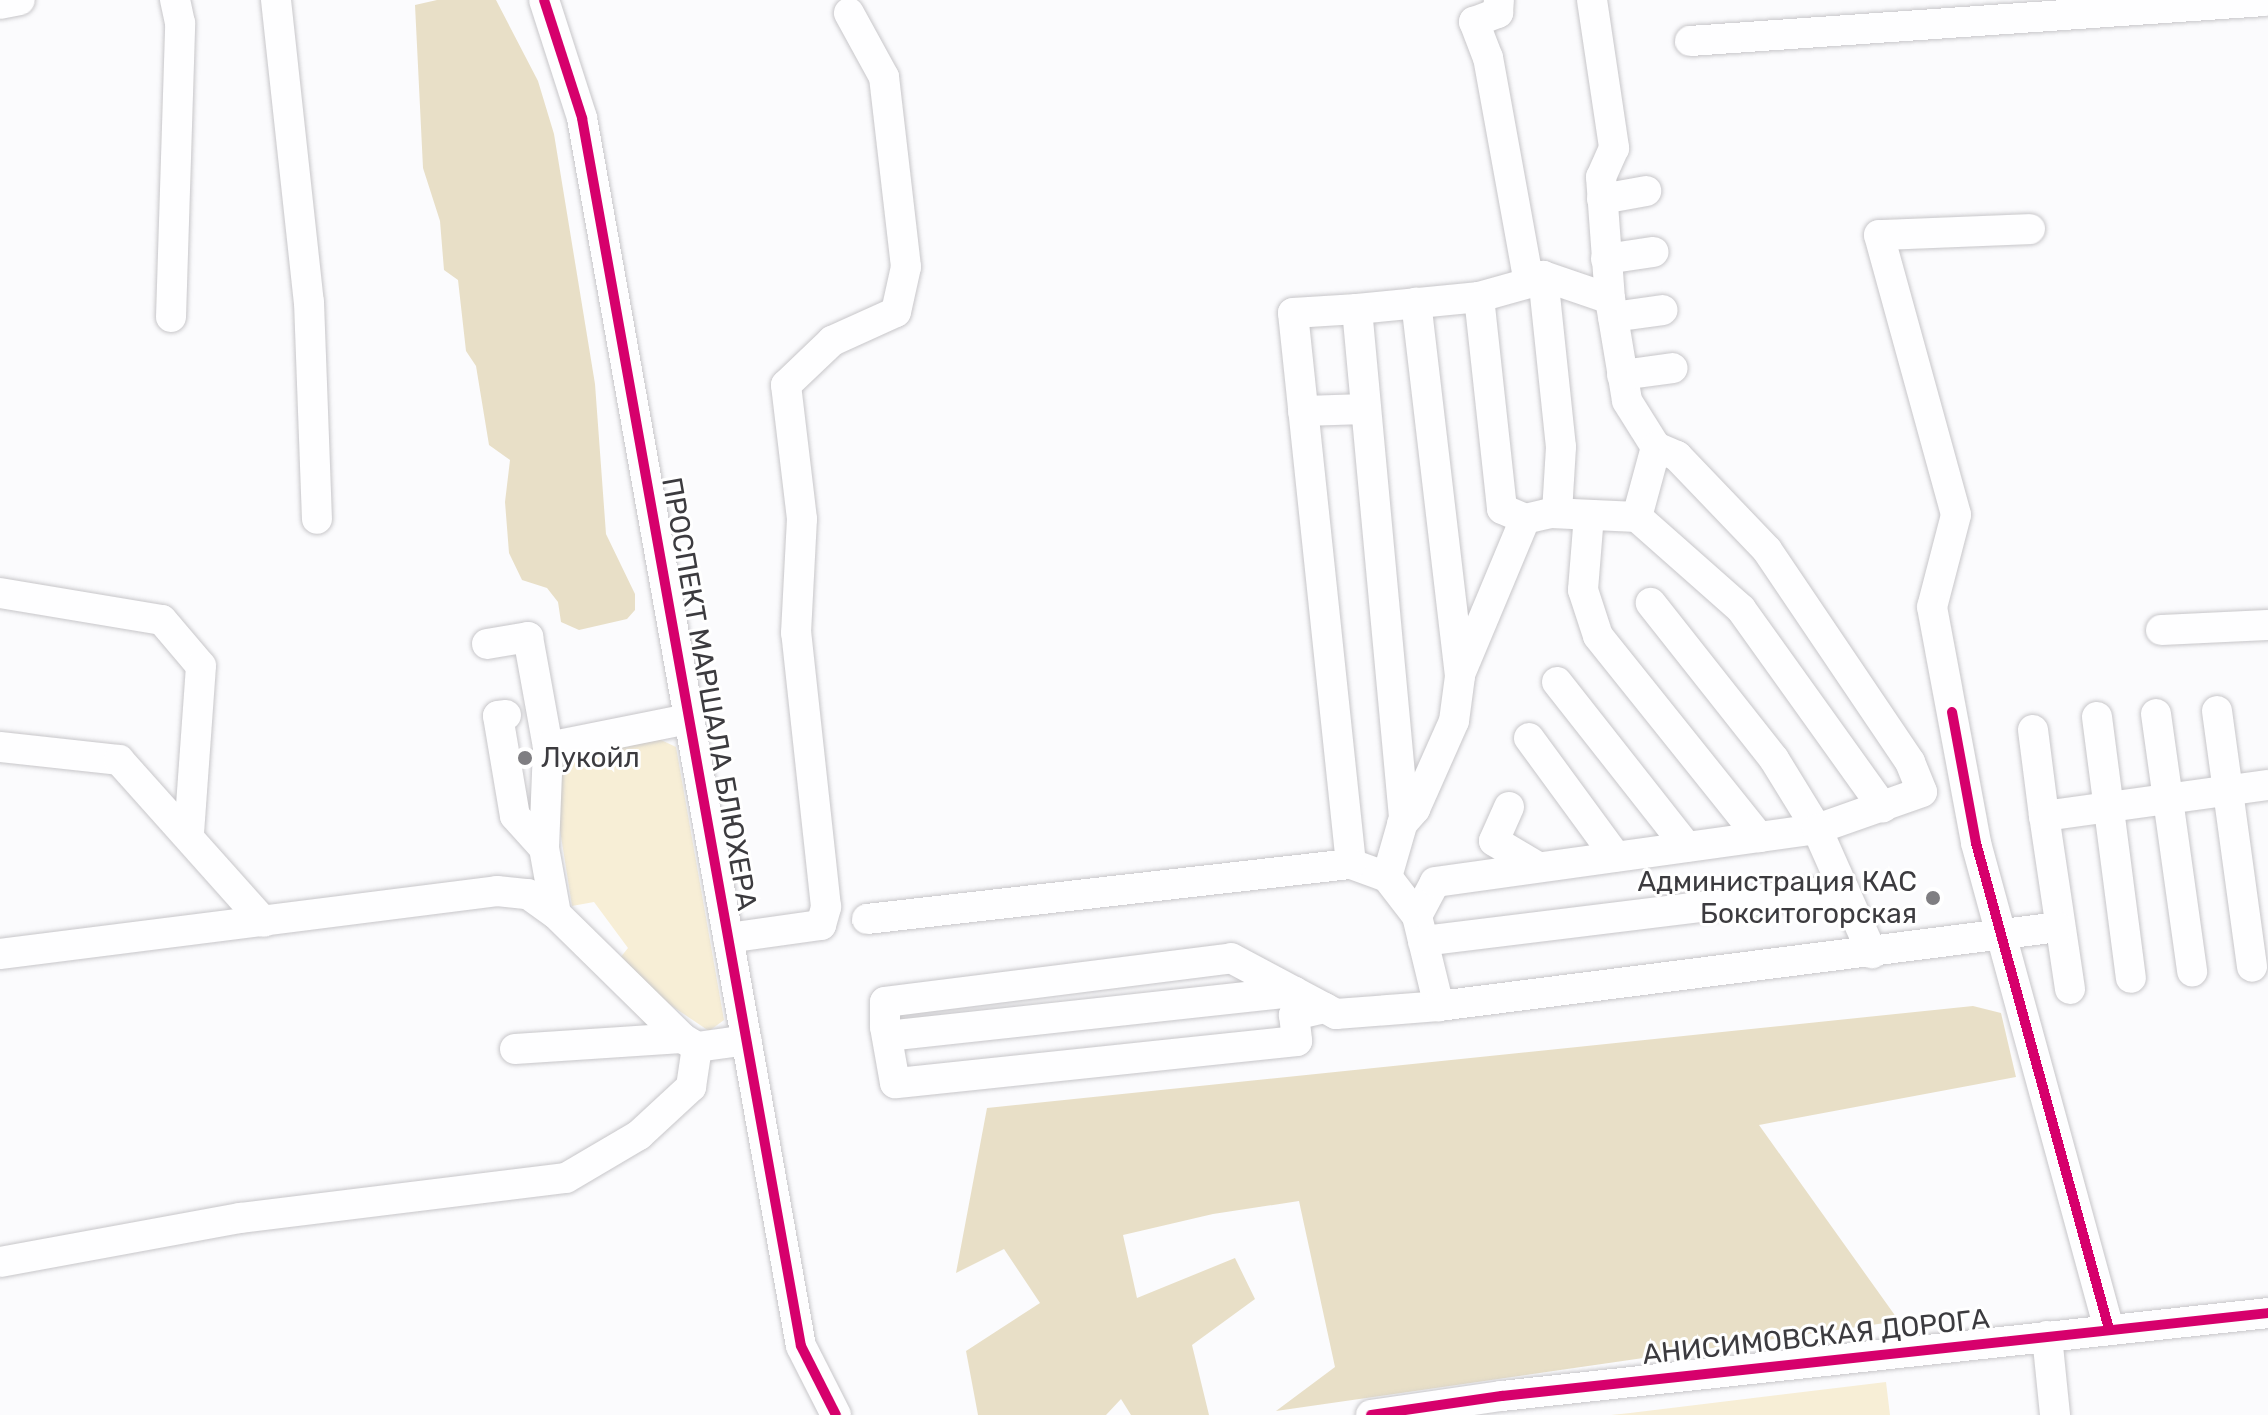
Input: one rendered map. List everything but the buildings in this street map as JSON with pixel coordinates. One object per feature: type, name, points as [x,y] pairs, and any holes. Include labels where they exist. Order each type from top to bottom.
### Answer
[{"type":"street","points":[[0,4],[20,0]]},
{"type":"street","points":[[171,317],[180,23],[175,0]]},
{"type":"street","points":[[276,0],[309,302],[317,519]]},
{"type":"street","name":"ПРОСПЕКТ МАРШАЛА БЛЮХЕРА","points":[[544,0],[582,118],[801,1346],[830,1406]]},
{"type":"street","points":[[1499,0],[1498,13],[1467,11],[1488,58],[1536,280],[1561,447],[1557,513]]},
{"type":"street","points":[[1420,929],[1435,882],[1817,829],[1922,792],[1910,762],[1767,550],[1677,456],[1656,447],[1627,401],[1611,308],[1602,199],[1601,177],[1614,148],[1592,0]]},
{"type":"street","points":[[1690,41],[2265,0],[2268,15]]},
{"type":"street","points":[[728,938],[821,925],[826,907],[796,633],[802,519],[786,385],[832,341],[896,312],[906,267],[884,77],[849,13]]},
{"type":"street","points":[[1602,199],[1646,191]]},
{"type":"street","points":[[2030,229],[1879,235],[1956,515],[1932,607],[1976,843],[2004,936],[2109,1329]]},
{"type":"street","points":[[1606,259],[1653,252]]},
{"type":"street","points":[[1351,864],[1293,313],[1479,297],[1536,280],[1611,308],[1663,310]]},
{"type":"street","points":[[1479,297],[1502,509],[1525,519],[1557,513],[1637,517],[1741,609],[1883,807]]},
{"type":"street","points":[[1402,824],[1415,809],[1454,721],[1460,673],[1416,303]]},
{"type":"street","points":[[1357,309],[1402,824],[1387,877]]},
{"type":"street","points":[[1622,375],[1673,368]]},
{"type":"street","points":[[1303,411],[1366,409]]},
{"type":"street","points":[[1637,517],[1656,447]]},
{"type":"street","points":[[1589,515],[1583,590],[1598,636],[1759,837]]},
{"type":"street","points":[[1460,673],[1525,519]]},
{"type":"street","points":[[0,593],[162,620],[201,666],[189,835]]},
{"type":"street","points":[[1651,603],[1774,759],[1817,829],[1872,953]]},
{"type":"street","points":[[2161,630],[2268,625]]},
{"type":"street","points":[[487,644],[528,637],[525,712],[548,747],[544,848],[556,914]]},
{"type":"street","points":[[1557,682],[1687,847]]},
{"type":"street","points":[[2217,711],[2252,967]]},
{"type":"street","points":[[525,712],[498,716],[515,816],[544,848]]},
{"type":"street","points":[[2156,714],[2192,971]]},
{"type":"street","points":[[2097,717],[2131,978]]},
{"type":"street","points":[[548,747],[688,719]]},
{"type":"street","points":[[2033,730],[2058,927],[2070,989]]},
{"type":"street","points":[[1529,738],[1616,857]]},
{"type":"street","points":[[0,747],[119,760],[264,922]]},
{"type":"street","points":[[2044,816],[2268,785]]},
{"type":"street","points":[[1509,807],[1494,841],[1538,867]]},
{"type":"street","points":[[867,919],[1351,864],[1387,877],[1420,929],[1439,1006]]},
{"type":"street","points":[[1420,929],[1844,889]]},
{"type":"street","points":[[0,954],[497,891],[528,894],[556,914],[689,1042],[691,1087],[639,1135],[566,1178],[240,1218],[0,1262]]},
{"type":"street","points":[[1325,1008],[1294,1015],[1297,1041],[895,1083],[885,1002],[1231,958],[1325,1008],[1336,1014],[1439,1006],[2058,927]]},
{"type":"street","points":[[887,1036],[1295,992]]},
{"type":"street","points":[[515,1049],[747,1040]]},
{"type":"street","name":"АНИСИМОВСКАЯ ДОРОГА","points":[[1371,1415],[2109,1329],[2265,1320]]},
{"type":"street","points":[[2047,1336],[2055,1415]]},
{"type":"shaded area","points":[[437,0],[496,0],[538,81],[554,134],[595,384],[606,534],[635,594],[635,610],[627,619],[579,630],[561,622],[558,602],[547,588],[522,580],[509,553],[505,502],[510,460],[489,445],[476,366],[466,351],[458,280],[444,270],[440,221],[423,168],[415,5]]},
{"type":"shaded area","points":[[659,739],[676,747],[724,1020],[709,1031],[660,998],[620,958],[628,948],[594,902],[572,906],[554,792],[559,768],[575,755]]},
{"type":"shaded area","points":[[1973,1006],[2001,1013],[2016,1077],[1759,1125],[1899,1321],[1276,1411],[1335,1367],[1299,1201],[1213,1214],[1123,1235],[1137,1298],[1235,1258],[1255,1299],[1192,1345],[1209,1415],[1131,1415],[1121,1399],[1106,1415],[978,1415],[966,1351],[1040,1303],[1004,1249],[956,1273],[987,1108]]},
{"type":"shaded area","points":[[1886,1382],[1890,1415],[1611,1415],[1630,1413]]},
{"type":"cycle path","points":[[544,0],[582,118],[801,1346],[836,1415]]},
{"type":"cycle path","points":[[1952,712],[1976,843],[2109,1329]]},
{"type":"cycle path","points":[[1371,1415],[1502,1396],[2268,1313]]},
{"type":"place","name":"Лукойл","points":[[525,758]]},
{"type":"place","name":"Администрация КАС Бокситогорская","points":[[1933,898]]}]
